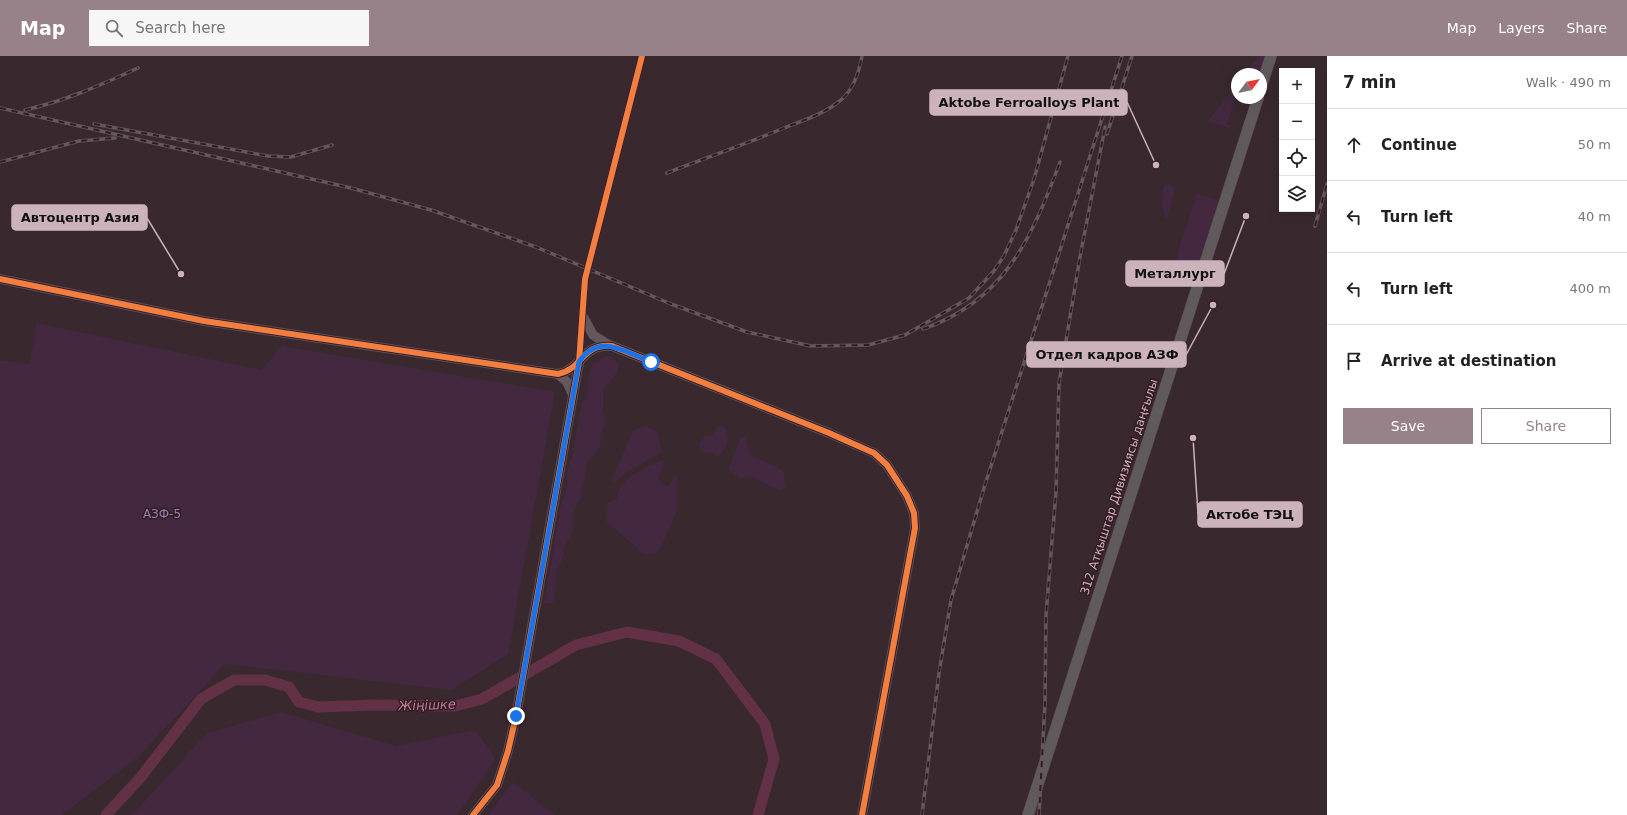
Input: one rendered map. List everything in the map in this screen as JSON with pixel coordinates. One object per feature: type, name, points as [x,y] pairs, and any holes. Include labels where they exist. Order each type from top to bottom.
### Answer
[{"type":"highway","points":[[1267,68],[1271,56]]},
{"type":"highway","name":"312 Атқыштар Дивизиясы даңғылы","points":[[1028,815],[1256,104]]},
{"type":"street","points":[[473,815],[497,785],[508,751],[518,711],[574,396],[584,318],[585,279],[642,56]]},
{"type":"street","points":[[0,279],[204,321],[558,374],[569,371],[591,349],[604,345],[612,346]]},
{"type":"street","points":[[584,318],[593,335],[612,346],[829,433],[874,454],[887,466],[908,496],[914,513],[914,542],[862,815]]},
{"type":"street","points":[[558,374],[567,382],[574,396]]},
{"type":"green space","points":[[1259,56],[1267,56],[1263,68],[1250,68]]},
{"type":"green space","points":[[1231,92],[1231,104],[1234,104],[1227,124],[1231,126],[1230,128],[1208,121]]},
{"type":"green space","points":[[1165,184],[1175,187],[1168,217],[1165,217],[1162,200],[1162,192]]},
{"type":"green space","points":[[1197,193],[1219,201],[1189,292],[1177,254]]},
{"type":"green space","name":"АЗФ-5","points":[[36,323],[262,370],[282,346],[555,392],[508,654],[451,690],[225,664],[138,757],[62,815],[0,815],[0,360],[30,364]]},
{"type":"green space","points":[[611,355],[619,365],[616,374],[603,390],[603,411],[606,422],[602,432],[600,447],[587,462],[582,496],[574,509],[573,533],[566,543],[562,560],[557,569],[554,600],[552,603],[546,604],[543,601],[547,595],[547,587],[561,505],[568,482],[566,474],[572,456],[582,402],[585,401],[591,366],[605,356]]},
{"type":"green space","points":[[646,426],[657,431],[662,451],[625,474],[615,483],[612,480],[633,430]]},
{"type":"green space","points":[[718,426],[724,427],[726,431],[728,439],[726,447],[717,457],[713,453],[701,452],[699,444],[705,436],[712,436]]},
{"type":"green space","points":[[741,437],[746,438],[749,454],[783,470],[786,488],[780,490],[753,477],[739,478],[728,470]]},
{"type":"green space","points":[[663,460],[664,465],[658,478],[665,486],[670,485],[674,475],[678,477],[678,509],[662,545],[654,555],[643,553],[607,522],[606,511],[608,502],[616,500],[619,489],[628,479],[645,468]]},
{"type":"green space","points":[[281,712],[396,746],[475,730],[496,759],[457,815],[132,815],[207,733]]},
{"type":"green space","points":[[513,782],[555,815],[488,815]]},
{"type":"waterway","name":"Жіңішке","points":[[106,815],[141,777],[201,699],[234,680],[265,680],[289,687],[299,702],[318,707],[375,705],[455,706],[482,699],[576,645],[627,632],[679,641],[716,659],[765,724],[774,759],[758,815]]},
{"type":"railway","points":[[667,173],[804,120],[831,107],[842,99],[851,88],[857,76],[862,56]]},
{"type":"railway","points":[[0,108],[351,188],[431,210],[536,247],[671,304],[747,332],[811,346],[868,345],[905,335],[969,298],[993,272],[1004,256],[1016,230],[1034,179],[1068,56]]},
{"type":"railway","points":[[922,815],[939,673],[951,600],[984,488],[1122,56]]},
{"type":"railway","points":[[1107,134],[1132,56]]},
{"type":"railway","points":[[25,110],[69,97],[138,68]]},
{"type":"railway","points":[[94,124],[268,156],[291,157],[332,145]]},
{"type":"railway","points":[[1039,815],[1045,703],[1046,615],[1056,492],[1059,383],[1080,257],[1105,127]]},
{"type":"railway","points":[[0,162],[79,141],[115,138]]},
{"type":"railway","points":[[923,329],[951,317],[975,302],[995,284],[1012,263],[1026,240],[1038,216],[1060,162]]},
{"type":"railway","points":[[1315,226],[1327,184]]},
{"type":"cycle path","points":[[473,815],[497,785],[508,751],[516,716],[579,362],[585,279],[642,56]]},
{"type":"cycle path","points":[[0,279],[204,321],[558,374],[573,367],[594,348],[612,346],[829,433],[874,453],[887,465],[907,496],[914,513],[915,528],[862,815]]},
{"type":"place","name":"Aktobe Ferroalloys Plant","points":[[1156,165]]},
{"type":"place","name":"Металлург","points":[[1246,216]]},
{"type":"place","name":"Автоцентр Азия","points":[[181,274]]},
{"type":"place","name":"Отдел кадров АЗФ","points":[[1213,305]]},
{"type":"place","name":"Актобе ТЭЦ","points":[[1193,438]]},
{"type":"route","points":[[516,716],[537,607],[579,362],[591,349],[604,345],[612,346],[651,362]]}]
